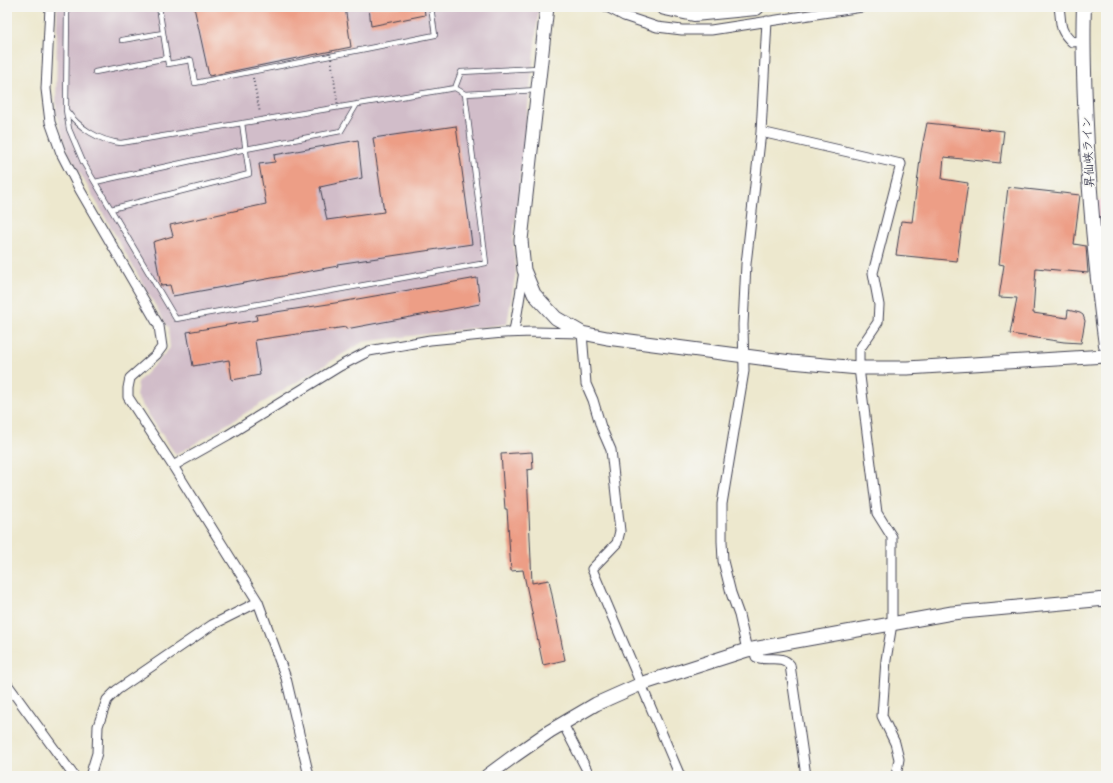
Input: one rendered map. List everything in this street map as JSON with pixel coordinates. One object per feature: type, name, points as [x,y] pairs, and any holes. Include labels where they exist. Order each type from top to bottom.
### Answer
[{"type":"highway","points":[[665,7],[694,13],[756,7]]},
{"type":"main road","name":"昇仙峡ライン","points":[[1084,7],[1082,64],[1098,289],[1106,345]]},
{"type":"street","points":[[50,7],[46,89],[50,122],[61,153],[80,190],[159,326],[162,347],[130,378],[128,397],[258,602],[286,678],[309,776]]},
{"type":"street","points":[[514,332],[524,270],[521,240],[547,7]]},
{"type":"street","points":[[607,7],[624,16],[657,27],[682,30],[711,30],[862,7]]},
{"type":"street","points":[[1059,7],[1061,28],[1064,35],[1072,42],[1082,41]]},
{"type":"street","points":[[767,22],[761,132],[746,264],[743,325],[744,371],[722,504],[723,561],[731,593],[750,649],[756,657],[761,659],[782,659],[787,661],[790,665],[806,776]]},
{"type":"street","points":[[761,132],[901,164],[873,273],[879,305],[878,322],[859,350],[859,368],[877,513],[892,537],[892,624],[886,660],[882,716],[895,743],[899,759],[896,776]]},
{"type":"street","points":[[524,270],[534,294],[556,318],[582,333]]},
{"type":"street","points":[[173,466],[228,435],[340,366],[369,351],[430,340],[514,332],[582,333],[607,338],[791,362],[859,368],[907,368],[1106,356]]},
{"type":"street","points":[[582,333],[586,384],[593,400],[601,427],[611,450],[620,532],[617,543],[592,569],[680,776]]},
{"type":"street","points":[[487,776],[562,724],[596,704],[641,684],[750,649],[952,614],[1106,599]]},
{"type":"street","points":[[90,776],[97,753],[98,726],[107,700],[118,690],[212,624],[258,602]]},
{"type":"street","points":[[7,684],[74,776]]},
{"type":"street","points":[[562,724],[590,776]]},
{"type":"lane","points":[[67,7],[66,110],[69,129],[83,162],[176,319],[486,263],[465,94]]},
{"type":"lane","points":[[159,7],[168,64],[191,60],[194,82],[434,35],[431,7]]},
{"type":"lane","points":[[122,40],[163,33]]},
{"type":"lane","points":[[95,72],[166,58]]},
{"type":"lane","points":[[455,88],[461,72],[540,68]]},
{"type":"lane","points":[[66,110],[71,118],[82,128],[102,139],[121,143],[455,88],[465,94],[538,90]]},
{"type":"lane","points":[[95,182],[246,149],[340,131],[357,104]]},
{"type":"lane","points":[[111,209],[249,174],[242,123]]},
{"type":"path","points":[[330,51],[338,107]]},
{"type":"path","points":[[252,71],[261,120]]},
{"type":"shaded area","points":[[57,7],[539,7],[513,241],[516,271],[507,324],[363,342],[176,455],[136,396],[138,382],[170,348],[168,328],[67,150],[56,113]]},
{"type":"shaded area","points":[[1106,199],[1106,288],[1091,201]]},
{"type":"building","points":[[194,7],[345,7],[351,47],[209,76]]},
{"type":"building","points":[[369,7],[424,7],[425,15],[371,26]]},
{"type":"building","points":[[927,123],[1004,131],[1000,163],[944,157],[942,179],[968,183],[957,261],[896,255],[901,221],[912,222],[921,152]]},
{"type":"building","points":[[456,126],[472,244],[337,264],[338,266],[173,296],[170,285],[161,286],[153,242],[173,236],[170,225],[266,204],[259,164],[275,162],[274,155],[358,140],[362,178],[320,187],[327,220],[384,212],[373,138]]},
{"type":"building","points":[[1008,187],[1080,195],[1074,244],[1086,246],[1088,273],[1036,268],[1033,313],[1067,318],[1068,310],[1080,313],[1083,315],[1085,321],[1081,343],[1010,334],[1017,298],[999,297],[1004,265],[999,264]]},
{"type":"building","points":[[477,278],[480,304],[346,329],[346,327],[255,340],[260,375],[232,380],[229,360],[193,366],[187,332],[257,320],[256,315],[335,303]]},
{"type":"building","points":[[532,452],[533,469],[527,470],[532,583],[549,580],[565,660],[543,665],[523,570],[511,571],[507,509],[505,509],[501,454]]}]
